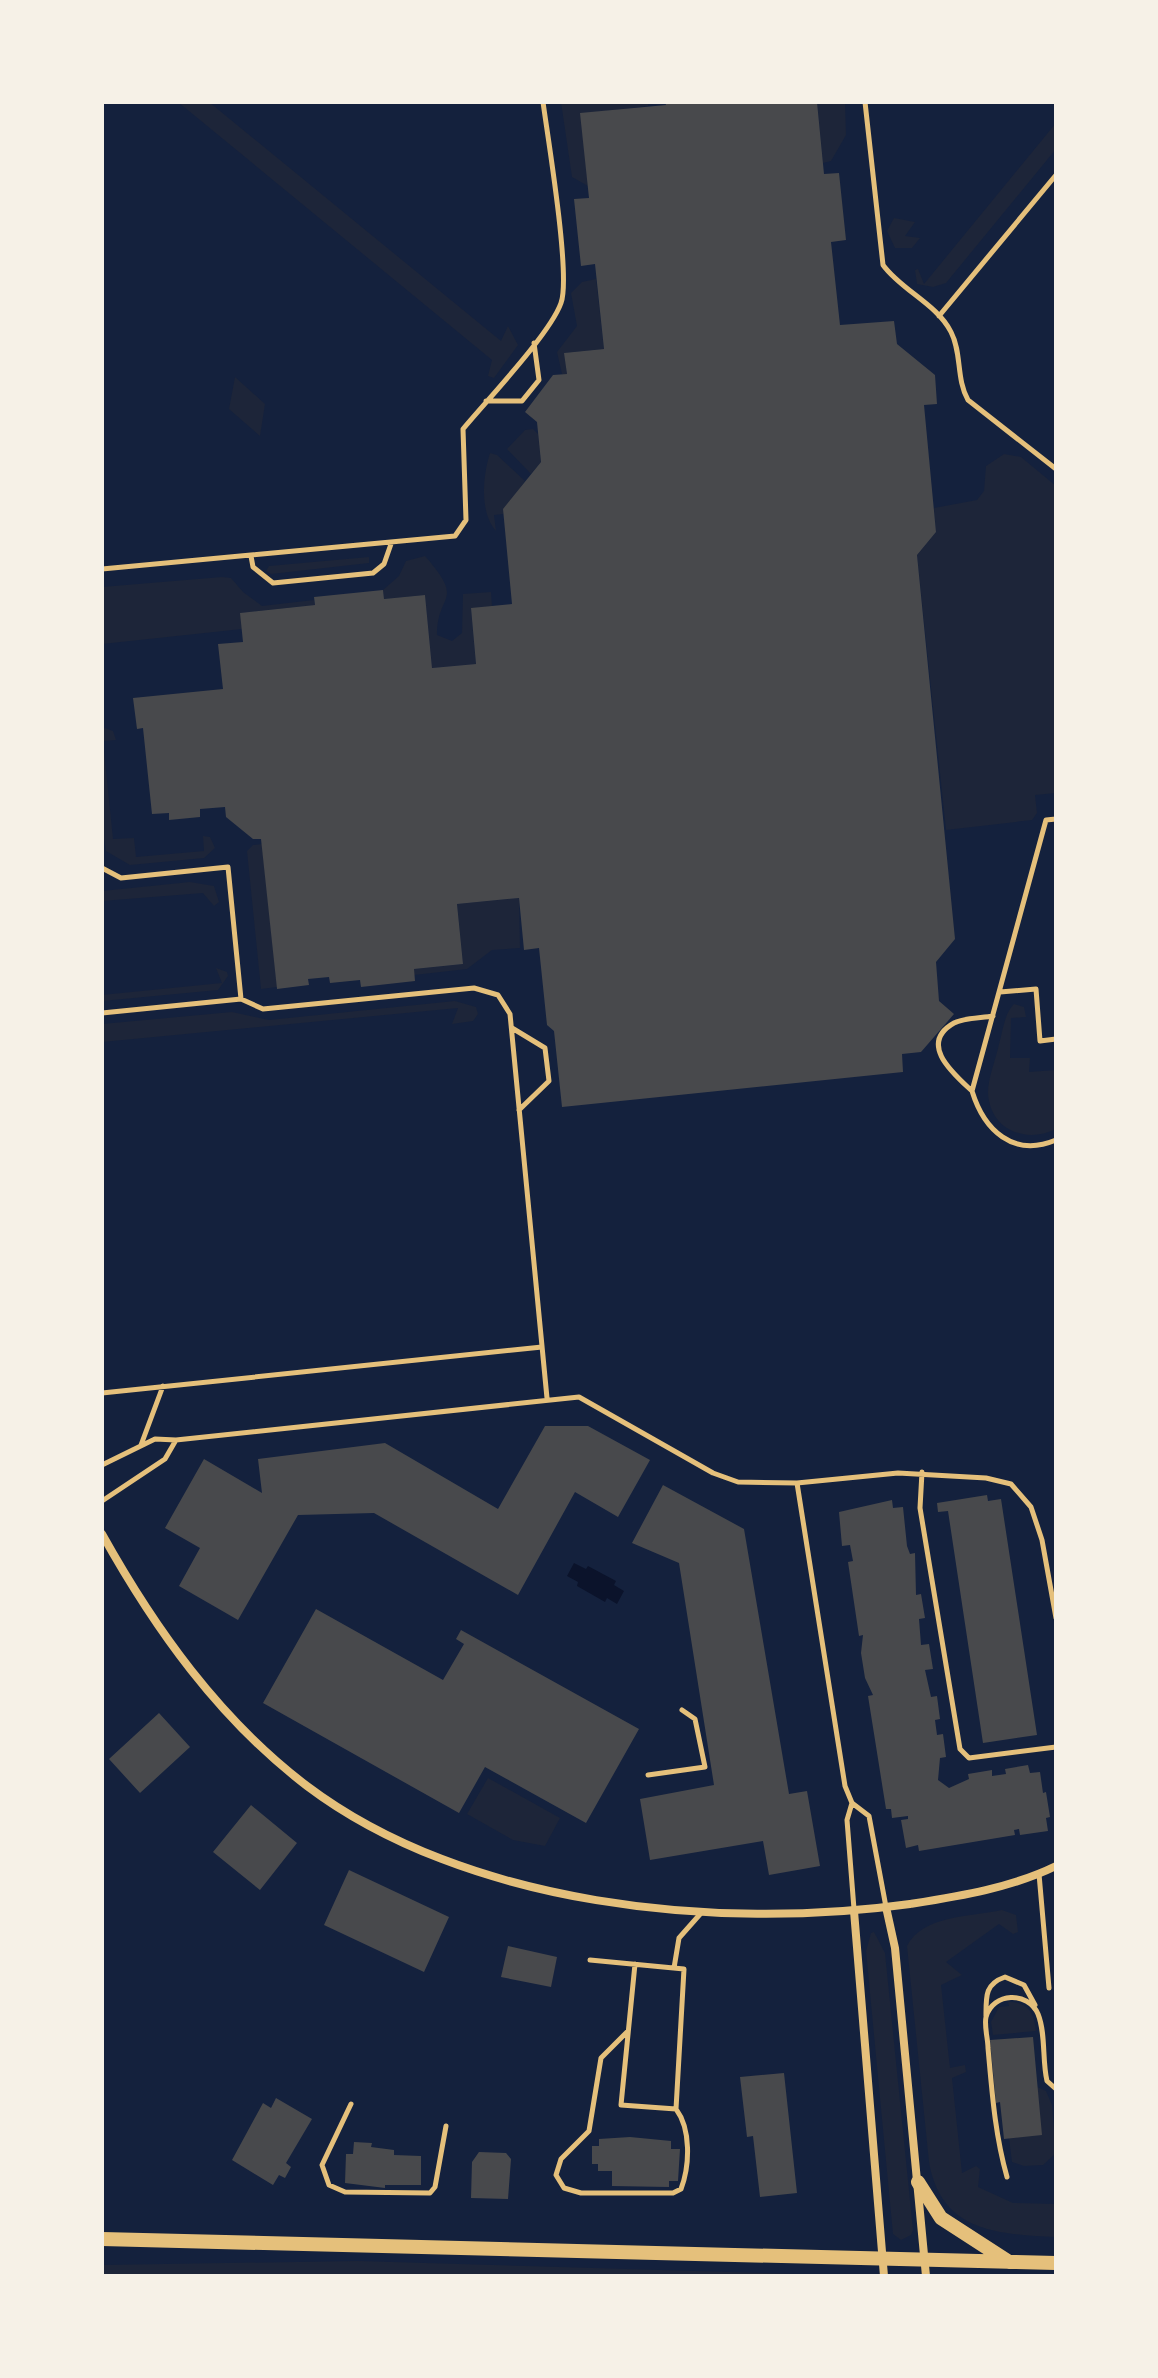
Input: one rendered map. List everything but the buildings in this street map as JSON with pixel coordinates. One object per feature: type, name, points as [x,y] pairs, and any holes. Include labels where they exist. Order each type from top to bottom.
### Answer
[{"type":"main road","points":[[918,2182],[941,2218],[1010,2262]]},
{"type":"main road","points":[[102,2239],[1056,2263]]},
{"type":"street","points":[[102,1534],[169,1643],[247,1735],[308,1787],[375,1827],[443,1859],[522,1884],[702,1912],[854,1911],[886,1907],[959,1896],[1039,1874],[1056,1866]]},
{"type":"street","points":[[886,1907],[895,1948],[926,2276]]},
{"type":"street","points":[[854,1911],[884,2276]]},
{"type":"lane","points":[[102,569],[455,536],[466,520],[463,429],[534,342],[562,301],[560,243],[543,102]]},
{"type":"lane","points":[[865,102],[883,265],[896,283],[939,316],[952,333],[962,390],[968,400],[1056,469]]},
{"type":"lane","points":[[939,316],[1056,175]]},
{"type":"lane","points":[[486,401],[522,401],[539,380],[534,342]]},
{"type":"lane","points":[[251,556],[253,567],[273,583],[373,573],[384,564],[391,544]]},
{"type":"lane","points":[[972,1091],[1046,820],[1056,819]]},
{"type":"lane","points":[[102,868],[121,878],[228,867],[241,999]]},
{"type":"lane","points":[[102,1013],[241,999],[263,1009],[474,988],[498,995],[510,1014],[547,1398]]},
{"type":"lane","points":[[1000,992],[1036,989],[1040,1041],[1056,1039]]},
{"type":"lane","points":[[993,1016],[954,1023],[941,1038],[938,1050],[945,1066],[972,1091],[978,1108],[994,1134],[1018,1146],[1041,1146],[1056,1140]]},
{"type":"lane","points":[[511,1027],[545,1048],[549,1081],[519,1110]]},
{"type":"lane","points":[[102,1393],[542,1347]]},
{"type":"lane","points":[[141,1445],[163,1386]]},
{"type":"lane","points":[[102,1465],[155,1439],[176,1440],[547,1398],[579,1397],[713,1473],[738,1482],[797,1483],[922,1472],[986,1478],[1011,1484],[1031,1507],[1039,1529],[1056,1618]]},
{"type":"lane","points":[[102,1501],[165,1459],[176,1440]]},
{"type":"lane","points":[[922,1472],[920,1508],[960,1749],[969,1758],[1056,1747]]},
{"type":"lane","points":[[797,1483],[841,1765],[852,1803],[847,1820],[854,1911]]},
{"type":"lane","points":[[648,1775],[705,1767],[695,1719],[682,1710]]},
{"type":"lane","points":[[852,1803],[869,1816],[886,1907]]},
{"type":"lane","points":[[1039,1874],[1049,1988]]},
{"type":"lane","points":[[674,1968],[679,1938],[702,1912]]},
{"type":"lane","points":[[590,1960],[684,1969],[676,2109],[687,2123],[685,2178],[681,2189],[673,2193],[581,2193],[564,2188],[556,2175],[561,2159],[589,2131],[601,2058],[628,2032]]},
{"type":"lane","points":[[635,1964],[621,2105],[676,2109]]},
{"type":"lane","points":[[1007,2177],[999,2149],[986,2018],[986,1992],[993,1981],[1005,1977],[1024,1985],[1039,2017],[1047,2081],[1056,2089]]},
{"type":"lane","points":[[986,2018],[994,2003],[1008,1997],[1022,1998],[1033,2005],[1039,2017]]},
{"type":"lane","points":[[351,2104],[322,2165],[329,2185],[345,2192],[430,2193],[435,2187],[446,2126]]},
{"type":"shaded area","points":[[178,102],[209,102],[501,341],[508,326],[518,345],[494,378],[488,376],[492,360]]},
{"type":"shaded area","points":[[561,102],[649,102],[648,106],[581,114],[588,186],[572,177]]},
{"type":"shaded area","points":[[817,102],[845,102],[846,135],[831,161],[823,163]]},
{"type":"shaded area","points":[[1056,123],[1056,149],[946,283],[933,287],[917,284],[915,270],[918,269],[924,284]]},
{"type":"shaded area","points":[[894,218],[915,222],[905,236],[920,238],[912,248],[895,248],[887,231]]},
{"type":"shaded area","points":[[596,279],[604,349],[565,353],[567,374],[562,374],[557,352],[577,326],[571,293],[582,282]]},
{"type":"shaded area","points":[[235,377],[265,404],[260,436],[229,409]]},
{"type":"shaded area","points":[[533,429],[538,434],[541,462],[531,474],[507,449],[525,430]]},
{"type":"shaded area","points":[[490,453],[497,455],[525,481],[503,514],[494,515],[496,531],[485,504],[484,482]]},
{"type":"shaded area","points":[[1004,454],[1021,457],[1056,486],[1056,793],[1035,795],[1037,813],[1032,820],[946,830],[917,555],[936,532],[934,508],[977,500],[984,491],[986,466]]},
{"type":"shaded area","points":[[425,556],[447,590],[437,635],[452,641],[462,633],[463,594],[491,592],[492,606],[471,609],[476,664],[432,668],[425,595],[384,599],[383,590],[399,576],[406,561]]},
{"type":"shaded area","points":[[369,557],[369,563],[271,574],[266,571],[269,566]]},
{"type":"shaded area","points":[[231,578],[262,606],[314,600],[315,605],[241,613],[242,629],[102,644],[102,587]]},
{"type":"shaded area","points":[[102,729],[113,731],[116,740],[103,741],[113,839],[134,838],[136,857],[204,851],[203,836],[210,837],[215,848],[204,858],[130,865],[106,851],[102,827]]},
{"type":"shaded area","points":[[262,844],[277,987],[261,989],[247,851],[253,845]]},
{"type":"shaded area","points":[[190,882],[214,886],[219,902],[214,906],[203,893],[102,901],[102,891]]},
{"type":"shaded area","points":[[519,898],[520,948],[492,950],[467,969],[414,975],[414,969],[463,964],[457,904]]},
{"type":"shaded area","points":[[216,968],[227,972],[228,976],[218,990],[102,1001],[102,995],[222,983]]},
{"type":"shaded area","points":[[455,1001],[476,1007],[478,1014],[473,1021],[452,1024],[458,1008],[102,1042],[102,1024],[232,1012],[269,1020]]},
{"type":"shaded area","points":[[1014,1004],[1024,1007],[1026,1017],[1011,1018],[1010,1058],[1030,1058],[1029,1072],[1056,1070],[1056,1129],[1045,1133],[1022,1134],[1012,1130],[1002,1125],[990,1106],[988,1093],[991,1074],[1006,1018]]},
{"type":"shaded area","points":[[574,1563],[586,1569],[588,1566],[616,1581],[614,1585],[624,1591],[617,1604],[607,1598],[605,1602],[577,1586],[578,1582],[567,1576]]},
{"type":"shaded area","points":[[488,1778],[560,1818],[545,1846],[513,1840],[467,1814]]},
{"type":"shaded area","points":[[1002,1910],[1016,1915],[1018,1932],[1013,1934],[999,1924],[946,1962],[962,1975],[941,1985],[950,2068],[965,2065],[966,2072],[952,2078],[962,2173],[976,2166],[980,2169],[978,2187],[1013,2203],[1056,2204],[1056,2237],[992,2230],[958,2215],[945,2202],[935,2185],[929,2162],[907,1946],[924,1928],[936,1923]]},
{"type":"shaded area","points":[[874,1932],[885,1953],[913,2230],[911,2235],[901,2240],[893,2234],[866,1951]]},
{"type":"shaded area","points":[[1008,2002],[1029,2009],[1036,2031],[993,2035],[991,2022],[999,2007],[1009,2006]]},
{"type":"shaded area","points":[[1037,2087],[1046,2091],[1052,2105],[1056,2153],[1043,2165],[1024,2166],[1012,2162],[1009,2138]]},
{"type":"shaded area","points":[[358,2261],[861,2276],[102,2276],[102,2265]]}]
